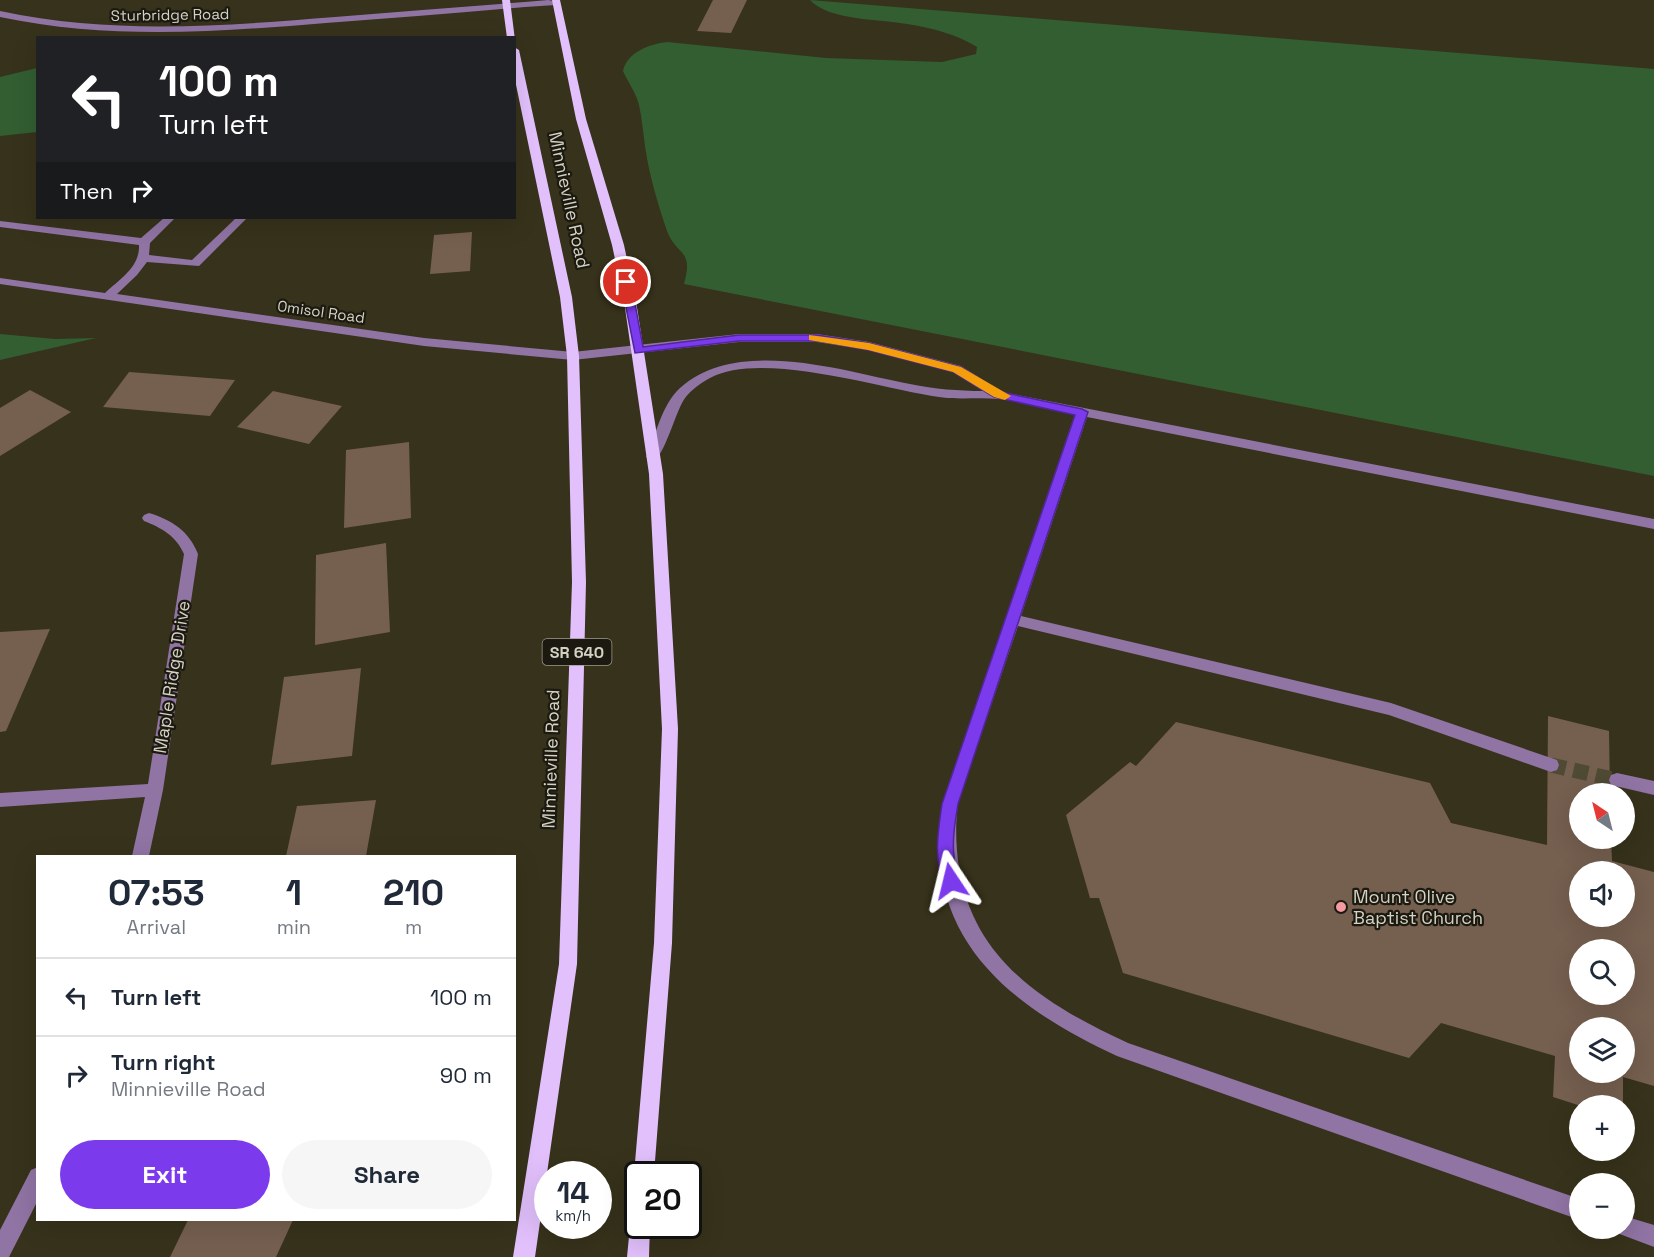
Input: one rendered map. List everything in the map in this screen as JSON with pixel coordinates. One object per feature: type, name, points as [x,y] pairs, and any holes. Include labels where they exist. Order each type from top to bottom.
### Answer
[{"type":"main road","name":"Minnieville Road","points":[[556,1],[581,119],[618,245],[639,351],[656,474],[670,729],[663,943],[645,1161]]},
{"type":"main road","points":[[506,3],[512,36]]},
{"type":"main road","name":"Minnieville Road","points":[[516,60],[566,297],[573,356],[579,582],[568,964],[524,1257]]},
{"type":"main road","points":[[638,1257],[639,1239]]},
{"type":"street","name":"Sturbridge Road","points":[[0,14],[77,28],[167,32],[506,3],[556,1]]},
{"type":"street","points":[[0,224],[144,242],[169,219]]},
{"type":"street","points":[[143,258],[195,264],[241,219]]},
{"type":"street","points":[[107,297],[140,266],[146,251],[144,242]]},
{"type":"street","name":"Omisol Road","points":[[0,281],[424,342],[573,356],[639,351],[739,338],[817,338],[878,348],[957,369],[998,395]]},
{"type":"street","points":[[653,457],[677,401],[685,389],[710,372],[733,365],[766,364],[939,393],[998,395],[1654,524]]},
{"type":"street","points":[[1082,412],[950,804],[946,858],[958,907],[986,957],[1007,980],[1036,1004],[1060,1020],[1124,1050],[1569,1206]]},
{"type":"street","name":"Maple Ridge Drive","points":[[140,855],[155,790],[191,554],[187,541],[170,526],[149,518]]},
{"type":"street","points":[[1012,619],[1391,709],[1551,765]]},
{"type":"street","points":[[1617,780],[1654,788]]},
{"type":"street","points":[[0,800],[155,790]]},
{"type":"street","points":[[0,1252],[36,1181]]},
{"type":"street","points":[[1635,1230],[1654,1236]]},
{"type":"green space","points":[[810,0],[1654,69],[1654,476],[684,284],[687,272],[686,258],[667,231],[649,168],[639,105],[623,71],[625,64],[634,54],[647,47],[667,42],[826,58],[942,62],[976,54],[977,47],[944,32],[907,24],[842,16],[819,7]]},
{"type":"green space","points":[[36,68],[36,132],[0,136],[0,77]]},
{"type":"green space","points":[[0,334],[55,339],[96,338],[0,360]]},
{"type":"building","points":[[713,0],[747,0],[731,33],[697,31]]},
{"type":"building","points":[[472,232],[470,271],[430,274],[434,235]]},
{"type":"building","points":[[129,372],[235,380],[210,416],[103,407]]},
{"type":"building","points":[[30,390],[71,412],[0,456],[0,408]]},
{"type":"building","points":[[273,391],[342,406],[309,444],[237,427]]},
{"type":"building","points":[[409,442],[411,518],[344,528],[346,450]]},
{"type":"building","points":[[386,543],[390,632],[315,645],[316,555]]},
{"type":"building","points":[[50,629],[6,731],[0,732],[0,632]]},
{"type":"building","points":[[361,668],[352,756],[271,765],[284,677]]},
{"type":"building","name":"Mount Olive Baptist Church","points":[[1548,716],[1609,731],[1610,783],[1569,783],[1569,849],[1611,849],[1612,861],[1569,861],[1569,927],[1635,927],[1635,867],[1654,872],[1654,1086],[1635,1080],[1635,1017],[1569,1017],[1569,1083],[1623,1083],[1623,1095],[1569,1095],[1569,1102],[1553,1097],[1555,1056],[1441,1023],[1409,1058],[1123,973],[1099,898],[1090,898],[1066,815],[1130,762],[1136,766],[1176,722],[1430,783],[1451,823],[1547,845]]},
{"type":"building","points":[[376,800],[366,855],[286,855],[297,806]]},
{"type":"building","points":[[188,1221],[293,1221],[276,1257],[170,1257]]},
{"type":"tunnel","points":[[1551,765],[1617,780]]},
{"type":"slow traffic","points":[[813,338],[869,346],[957,369],[998,395],[1005,396]]},
{"type":"place","name":"Mount Olive Baptist Church","points":[[1341,907]]},
{"type":"route","points":[[626,282],[639,351],[739,338],[817,338],[869,346],[957,369],[998,395],[1082,412],[950,804],[946,858],[951,881]]}]
